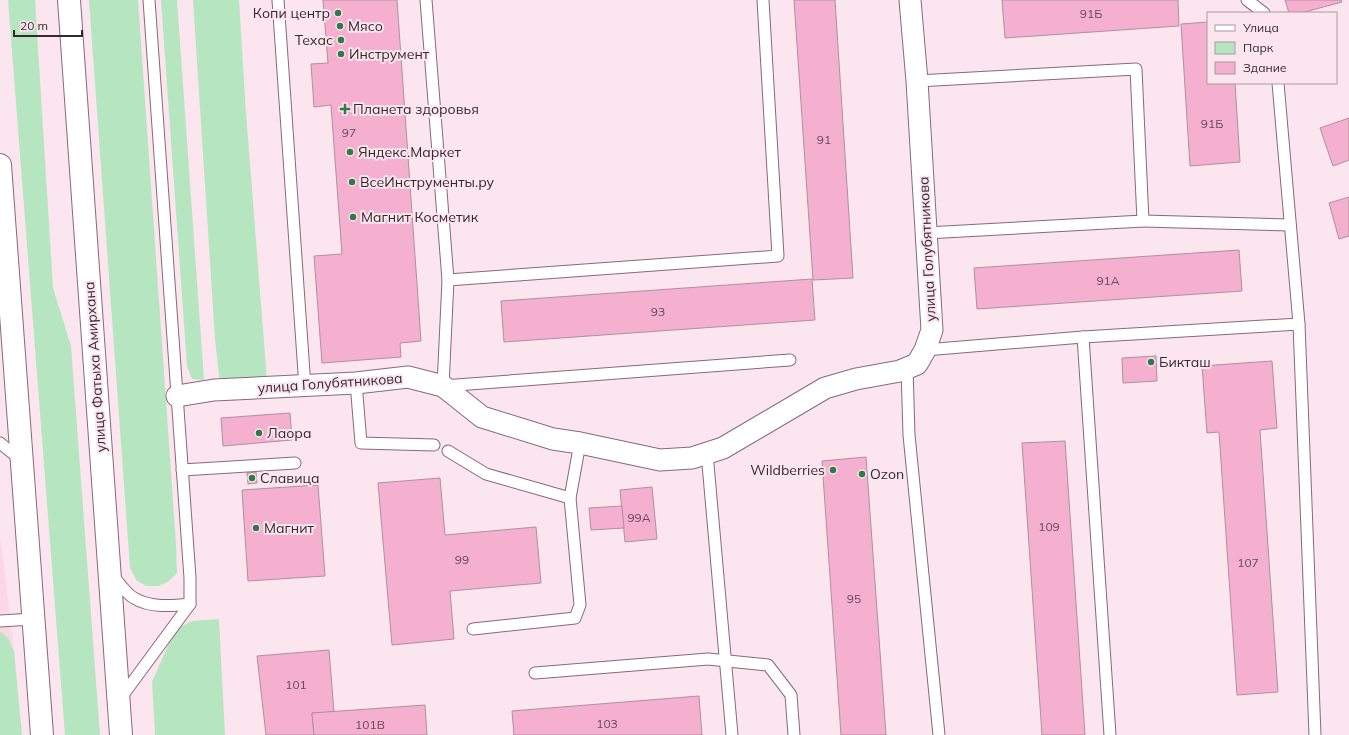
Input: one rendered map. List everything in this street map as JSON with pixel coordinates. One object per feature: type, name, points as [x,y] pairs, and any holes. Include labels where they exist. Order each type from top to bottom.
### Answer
[{"type":"main road","name":"улица Фатыха Амирхана","points":[[69,0],[121,735]]},
{"type":"main road","points":[[0,165],[42,735]]},
{"type":"street","name":"улица Голубятникова","points":[[177,396],[214,390],[305,387],[408,378],[443,386],[482,417],[553,439],[580,443],[660,460],[692,458],[723,448],[825,388],[856,378],[900,370],[917,364],[926,350],[932,330],[917,81],[910,0]]},
{"type":"lane","points":[[119,700],[190,604],[190,578],[149,0]]},
{"type":"lane","points":[[278,0],[305,387]]},
{"type":"lane","points":[[426,0],[448,280],[443,386],[790,360]]},
{"type":"lane","points":[[448,280],[778,256],[763,0]]},
{"type":"lane","points":[[1247,0],[1263,12]]},
{"type":"lane","points":[[917,81],[1136,69],[1143,221]]},
{"type":"lane","points":[[1278,84],[1299,324],[1315,735]]},
{"type":"lane","points":[[926,233],[1143,221],[1290,225]]},
{"type":"lane","points":[[926,350],[1299,324]]},
{"type":"lane","points":[[1083,338],[1110,735]]},
{"type":"lane","points":[[907,367],[910,435],[939,735]]},
{"type":"lane","points":[[356,383],[361,443],[434,445]]},
{"type":"lane","points":[[0,443],[21,460]]},
{"type":"lane","points":[[473,629],[575,618],[580,605],[570,498],[580,443]]},
{"type":"lane","points":[[448,451],[486,474],[570,498]]},
{"type":"lane","points":[[707,453],[732,735]]},
{"type":"lane","points":[[182,470],[295,463]]},
{"type":"lane","points":[[110,573],[133,598],[150,605],[173,606],[190,604]]},
{"type":"lane","points":[[0,622],[33,619]]},
{"type":"lane","points":[[535,673],[708,659],[768,665],[791,695],[794,735]]},
{"type":"shaded area","points":[[0,534],[14,651],[22,735],[0,735]]},
{"type":"green space","points":[[8,0],[35,0],[53,288],[71,346],[100,735],[65,735]]},
{"type":"green space","points":[[89,0],[138,0],[177,573],[168,582],[158,586],[147,586],[137,581],[130,568]]},
{"type":"green space","points":[[161,0],[177,0],[204,380],[192,379],[187,366]]},
{"type":"green space","points":[[193,0],[239,0],[246,113],[267,381],[220,383],[215,339]]},
{"type":"green space","points":[[219,619],[225,735],[155,735],[152,682],[170,641],[180,627],[192,621]]},
{"type":"green space","points":[[0,631],[8,638],[14,651],[22,735],[0,735]]},
{"type":"building","points":[[323,0],[397,0],[421,341],[400,343],[401,357],[322,363],[314,256],[342,254],[331,105],[314,107],[311,64],[328,63]]},
{"type":"building","points":[[794,0],[835,0],[853,278],[813,280]]},
{"type":"building","points":[[1002,0],[1178,0],[1179,26],[1005,38]]},
{"type":"building","points":[[1285,0],[1341,0],[1342,2],[1305,12],[1289,12]]},
{"type":"building","points":[[1207,22],[1207,84],[1235,84],[1240,162],[1190,166],[1181,24]]},
{"type":"building","points":[[1349,118],[1349,160],[1333,166],[1320,128]]},
{"type":"building","points":[[1349,197],[1349,236],[1339,239],[1329,203]]},
{"type":"building","points":[[1239,250],[1242,291],[977,309],[974,268]]},
{"type":"building","points":[[812,279],[815,320],[504,342],[501,301]]},
{"type":"building","points":[[1156,356],[1157,381],[1123,383],[1122,358]]},
{"type":"building","points":[[1272,361],[1277,428],[1260,430],[1278,692],[1237,695],[1219,432],[1207,433],[1202,366]]},
{"type":"building","points":[[290,413],[292,440],[223,446],[221,418]]},
{"type":"building","points":[[1065,441],[1085,735],[1042,735],[1022,443]]},
{"type":"building","points":[[866,457],[886,735],[841,735],[822,461]]},
{"type":"building","name":"Славица","points":[[256,472],[257,483],[248,484],[247,473]]},
{"type":"building","points":[[440,478],[445,535],[536,527],[541,583],[450,591],[454,639],[392,645],[378,483]]},
{"type":"building","points":[[318,485],[325,576],[248,581],[242,490]]},
{"type":"building","points":[[652,487],[657,539],[625,542],[620,490]]},
{"type":"building","points":[[622,506],[624,528],[591,530],[589,508]]},
{"type":"building","points":[[329,650],[334,712],[312,713],[314,735],[266,735],[257,656]]},
{"type":"building","points":[[699,696],[702,735],[514,735],[512,711]]},
{"type":"building","points":[[425,705],[427,735],[314,735],[312,713]]},
{"type":"place","name":"Копи центр","points":[[338,13]]},
{"type":"place","name":"Мясо","points":[[340,26]]},
{"type":"place","name":"Техас","points":[[341,40]]},
{"type":"place","name":"Инструмент","points":[[341,54]]},
{"type":"place","name":"Планета здоровья","points":[[345,109]]},
{"type":"place","name":"Яндекс.Маркет","points":[[350,152]]},
{"type":"place","name":"ВсеИнструменты.ру","points":[[352,182]]},
{"type":"place","name":"Магнит Косметик","points":[[353,217]]},
{"type":"place","name":"Бикташ","points":[[1151,362]]},
{"type":"place","name":"Лаора","points":[[259,433]]},
{"type":"place","name":"Wildberries","points":[[833,470]]},
{"type":"place","name":"Ozon","points":[[862,474]]},
{"type":"place","name":"Славица","points":[[252,478]]},
{"type":"place","name":"Магнит","points":[[256,528]]}]
